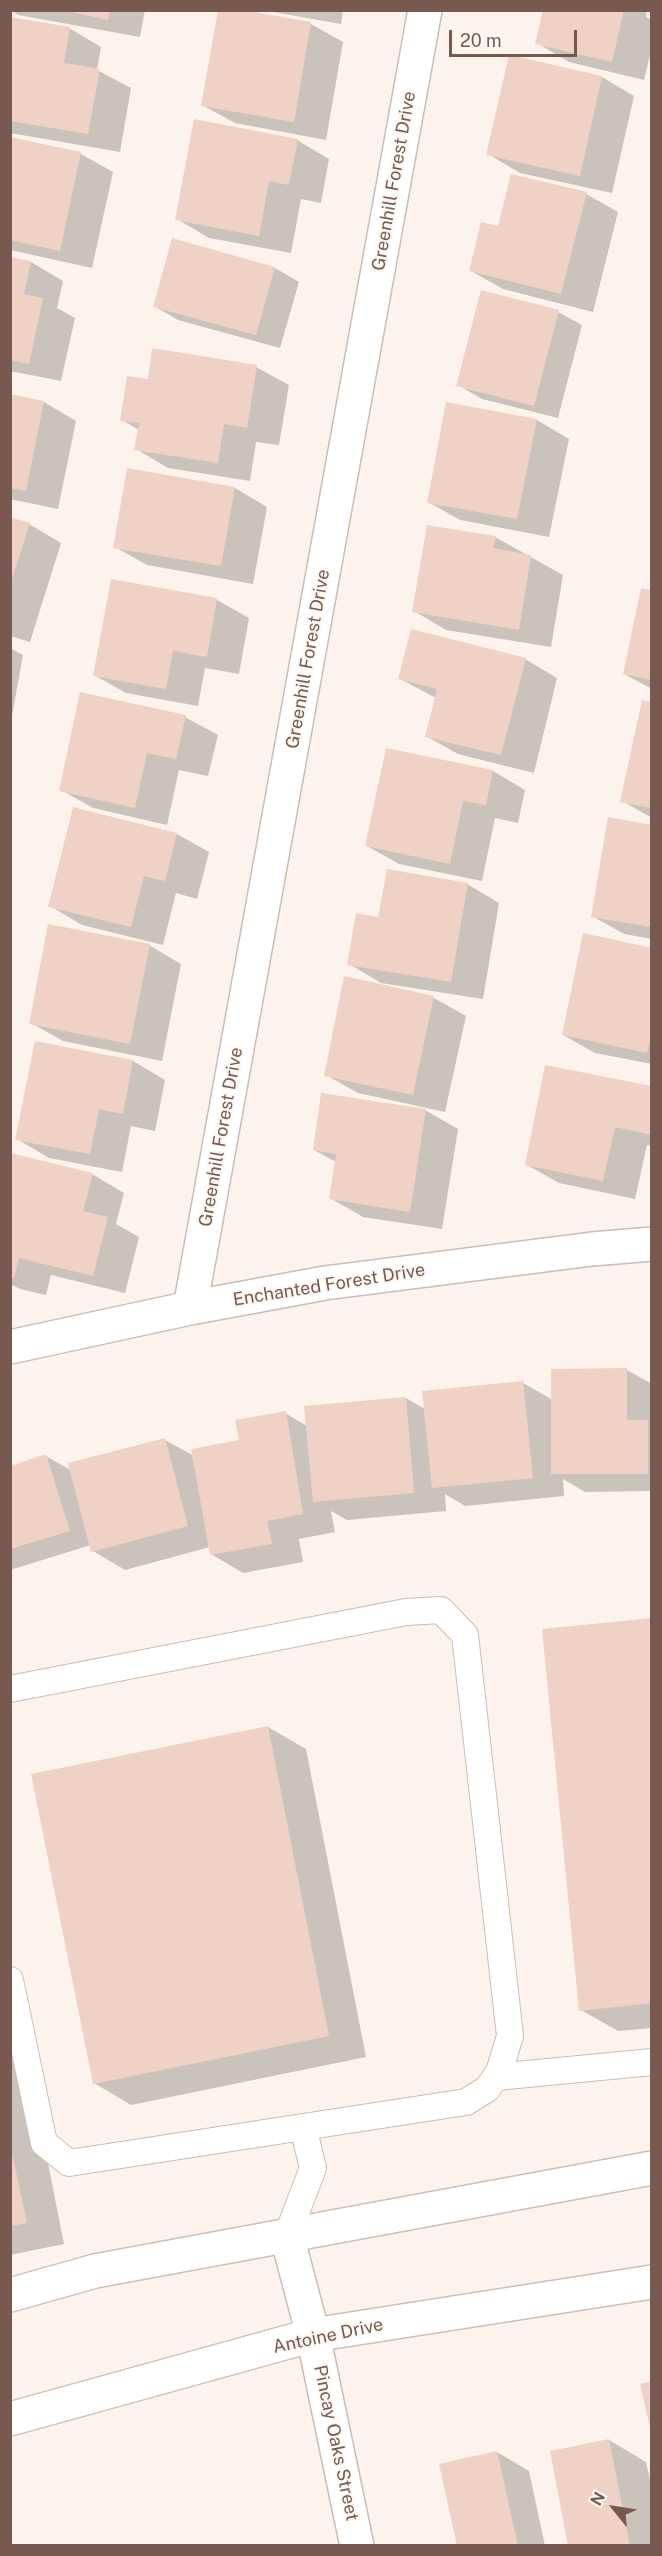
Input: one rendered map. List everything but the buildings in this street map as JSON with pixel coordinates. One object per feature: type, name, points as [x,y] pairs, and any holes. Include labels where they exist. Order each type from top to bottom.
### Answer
[{"type":"street","name":"Greenhill Forest Drive","points":[[190,1308],[425,10]]},
{"type":"street","name":"Enchanted Forest Drive","points":[[10,1347],[190,1308],[325,1283],[651,1244]]},
{"type":"street","points":[[10,2295],[95,2271],[651,2168]]},
{"type":"street","name":"Pincay Oaks Street","points":[[287,2236],[314,2335],[357,2546]]},
{"type":"street","name":"Antoine Drive","points":[[10,2420],[314,2335],[651,2282]]},
{"type":"lane","points":[[10,1689],[406,1611],[441,1610],[465,1635],[510,2036],[500,2072],[487,2089],[466,2102],[69,2163],[44,2144],[10,1980]]},
{"type":"lane","points":[[496,2077],[651,2062]]},
{"type":"lane","points":[[287,2236],[313,2168],[303,2127]]}]
